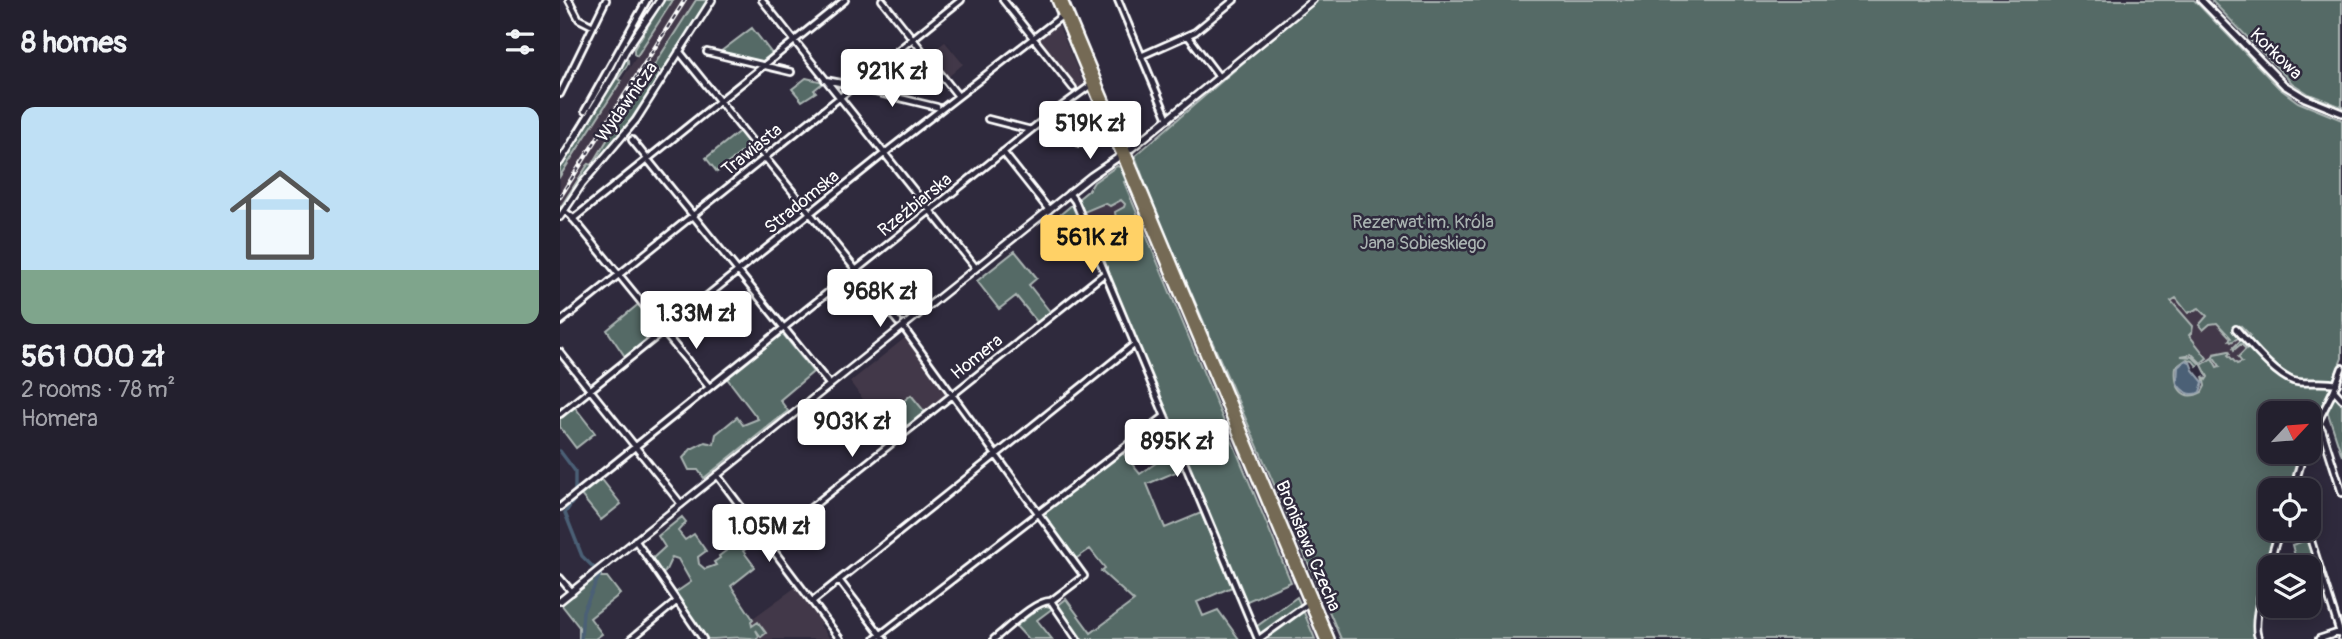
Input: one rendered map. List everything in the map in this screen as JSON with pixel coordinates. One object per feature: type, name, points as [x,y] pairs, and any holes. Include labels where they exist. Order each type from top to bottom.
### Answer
[{"type":"main road","name":"Bronisława Czecha","points":[[1056,0],[1123,154]]},
{"type":"main road","name":"Bronisława Czecha","points":[[1063,0],[1123,154],[1311,602],[1324,639]]},
{"type":"main road","name":"Bronisława Czecha","points":[[1311,602],[1330,639]]},
{"type":"street","points":[[569,0],[579,19],[593,26]]},
{"type":"street","points":[[560,94],[606,0]]},
{"type":"street","points":[[585,111],[648,0]]},
{"type":"street","points":[[560,162],[626,50],[660,0]]},
{"type":"street","name":"Wydawnicza","points":[[562,214],[582,184],[636,120],[712,0]]},
{"type":"street","points":[[762,0],[976,268]]},
{"type":"street","points":[[573,219],[845,0]]},
{"type":"street","points":[[882,0],[958,96]]},
{"type":"street","name":"Trawiasta","points":[[560,322],[961,0]]},
{"type":"street","points":[[1003,0],[1073,88]]},
{"type":"street","points":[[1118,0],[1168,118]]},
{"type":"street","points":[[1141,56],[1188,36],[1234,0]]},
{"type":"street","points":[[560,601],[830,385],[900,325],[1123,154],[1313,0]]},
{"type":"street","name":"Korkowa","points":[[2201,0],[2284,85],[2305,98],[2342,113]]},
{"type":"street","name":"Stradomska","points":[[560,414],[939,108],[1063,15]]},
{"type":"street","points":[[1188,36],[1219,77]]},
{"type":"street","points":[[679,51],[900,325],[1084,576],[1051,601],[1045,601],[1026,614],[994,639]]},
{"type":"street","points":[[707,52],[792,72]]},
{"type":"street","points":[[824,79],[841,83]]},
{"type":"street","name":"Rzeźbiarska","points":[[561,504],[1091,85]]},
{"type":"street","points":[[853,86],[939,108]]},
{"type":"street","points":[[1059,108],[1079,143]]},
{"type":"street","points":[[988,119],[1031,130]]},
{"type":"street","points":[[632,140],[830,385]]},
{"type":"street","points":[[1003,152],[1049,210]]},
{"type":"street","points":[[1069,193],[1258,639],[1311,602]]},
{"type":"street","points":[[562,214],[573,219],[709,387]]},
{"type":"street","name":"Homera","points":[[768,542],[1105,273]]},
{"type":"street","points":[[2236,329],[2290,379],[2337,384]]},
{"type":"street","points":[[813,601],[1135,344]]},
{"type":"street","points":[[560,352],[681,504]]},
{"type":"street","points":[[2321,415],[2342,368]]},
{"type":"street","points":[[2334,390],[2342,399]]},
{"type":"street","points":[[875,639],[882,637],[1164,416]]},
{"type":"street","points":[[2321,429],[2342,493]]},
{"type":"street","points":[[717,475],[840,639]]},
{"type":"street","points":[[635,540],[703,639]]},
{"type":"street","points":[[2258,637],[2263,588],[2276,541]]},
{"type":"street","points":[[2311,541],[2342,639]]},
{"type":"street","points":[[560,578],[572,592]]},
{"type":"street","points":[[839,580],[882,637]]},
{"type":"street","points":[[1051,601],[1077,639]]},
{"type":"street","points":[[631,639],[677,602]]},
{"type":"street","points":[[2319,639],[2340,632]]},
{"type":"shaded area","points":[[673,0],[696,0],[591,165],[587,166],[560,208],[560,176]]},
{"type":"shaded area","points":[[1057,22],[1084,85],[1079,89],[1035,37]]},
{"type":"shaded area","points":[[945,42],[963,64],[947,78],[928,55]]},
{"type":"shaded area","points":[[1129,193],[1136,210],[1090,230],[1083,213]]},
{"type":"shaded area","points":[[2191,285],[2243,343],[2256,351],[2224,378],[2164,307]]},
{"type":"shaded area","points":[[905,338],[947,396],[893,439],[850,382]]},
{"type":"shaded area","points":[[796,587],[830,639],[724,639]]},
{"type":"green space","points":[[664,0],[673,0],[637,56],[634,49]]},
{"type":"green space","points":[[696,0],[708,0],[662,72],[653,67]]},
{"type":"green space","name":"Rezerwat im. Króla Jana Sobieskiego","points":[[1316,0],[2194,0],[2279,88],[2298,102],[2342,120],[2342,358],[2333,381],[2292,379],[2274,366],[2247,338],[2250,335],[2241,326],[2238,329],[2240,337],[2231,342],[2231,338],[2217,323],[2210,324],[2203,330],[2199,325],[2207,316],[2199,308],[2188,313],[2176,298],[2171,301],[2193,326],[2189,335],[2207,358],[2201,363],[2192,354],[2181,356],[2193,357],[2200,364],[2197,366],[2187,359],[2176,367],[2176,380],[2184,394],[2195,395],[2202,392],[2205,386],[2203,376],[2206,380],[2208,377],[2202,365],[2212,358],[2217,367],[2220,366],[2214,354],[2229,351],[2228,355],[2237,364],[2242,362],[2238,357],[2246,349],[2241,344],[2234,350],[2233,348],[2243,338],[2289,380],[2332,384],[2321,407],[2321,401],[2258,401],[2258,464],[2297,464],[2293,478],[2258,478],[2258,541],[2272,541],[2268,555],[2258,555],[2258,601],[2253,634],[2257,639],[1341,639],[1154,207],[1135,156]]},
{"type":"green space","points":[[2211,0],[2342,0],[2342,107],[2309,94],[2292,83]]},
{"type":"green space","points":[[752,28],[773,55],[763,63],[720,52]]},
{"type":"green space","points":[[625,58],[628,64],[618,79],[621,81],[560,176],[560,166]]},
{"type":"green space","points":[[653,72],[660,75],[627,126],[578,184],[560,212],[587,166],[592,165],[637,91],[640,93]]},
{"type":"green space","points":[[806,78],[824,82],[814,90],[816,92],[802,101],[792,89]]},
{"type":"green space","points":[[741,130],[752,144],[717,172],[706,158]]},
{"type":"green space","points":[[1117,166],[1126,181],[1124,182],[1291,582],[1245,602],[1180,446],[1196,439],[1189,422],[1173,428],[1090,230],[1116,219],[1115,212],[1125,204],[1121,200],[1110,206],[1105,203],[1084,212],[1078,199],[1094,182]]},
{"type":"green space","points":[[1073,204],[1087,238],[1077,247],[1055,219]]},
{"type":"green space","points":[[1015,251],[1037,278],[1029,285],[1051,313],[1038,323],[1016,296],[999,309],[977,281]]},
{"type":"green space","points":[[640,303],[661,330],[626,358],[607,330]]},
{"type":"green space","points":[[782,333],[813,372],[780,400],[788,411],[704,478],[698,470],[689,470],[683,458],[691,449],[705,442],[714,444],[716,434],[737,417],[743,425],[758,419],[726,377]]},
{"type":"green space","points":[[911,395],[925,412],[907,426],[894,409]]},
{"type":"green space","points":[[2334,397],[2339,397],[2342,405],[2342,456],[2327,410]]},
{"type":"green space","points":[[574,406],[595,433],[576,448],[560,427],[560,417]]},
{"type":"green space","points":[[1175,450],[1183,469],[1147,484],[1165,528],[1201,513],[1232,587],[1197,602],[1203,616],[1218,610],[1239,639],[1079,639],[1056,607],[1066,599],[1091,633],[1134,601],[1101,571],[1105,568],[1090,549],[1074,560],[1040,515],[1123,453],[1140,474]]},
{"type":"green space","points":[[600,477],[621,504],[601,520],[580,494]]},
{"type":"green space","points":[[682,517],[686,522],[678,531],[685,540],[694,534],[706,551],[698,557],[699,564],[705,569],[716,565],[714,562],[719,556],[753,531],[759,539],[743,551],[755,567],[731,586],[753,619],[752,626],[758,622],[766,633],[761,637],[756,630],[759,636],[757,639],[707,639],[675,593],[691,582],[678,559],[672,557],[662,574],[652,559],[665,547],[658,536]]},
{"type":"green space","points":[[2307,541],[2312,555],[2295,555],[2292,545]]},
{"type":"green space","points":[[601,573],[601,577],[607,577],[620,594],[590,618],[602,634],[595,639],[579,639],[579,627],[561,604]]},
{"type":"green space","points":[[1297,597],[1301,606],[1259,636],[1256,627]]},
{"type":"green space","points":[[1043,605],[1053,608],[1037,620],[1052,639],[1028,639],[1016,626]]},
{"type":"green space","points":[[1303,610],[1315,639],[1263,639]]},
{"type":"water","points":[[2186,360],[2203,382],[2200,392],[2187,393],[2177,383],[2178,367]]},
{"type":"waterway","points":[[1061,24],[1068,40]]},
{"type":"waterway","points":[[1069,44],[1077,60]]},
{"type":"waterway","points":[[560,451],[575,471],[575,492]]},
{"type":"waterway","points":[[576,497],[565,513],[582,556],[594,568]]},
{"type":"waterway","points":[[581,639],[583,611],[600,574]]},
{"type":"railway","points":[[560,197],[685,0]]}]
